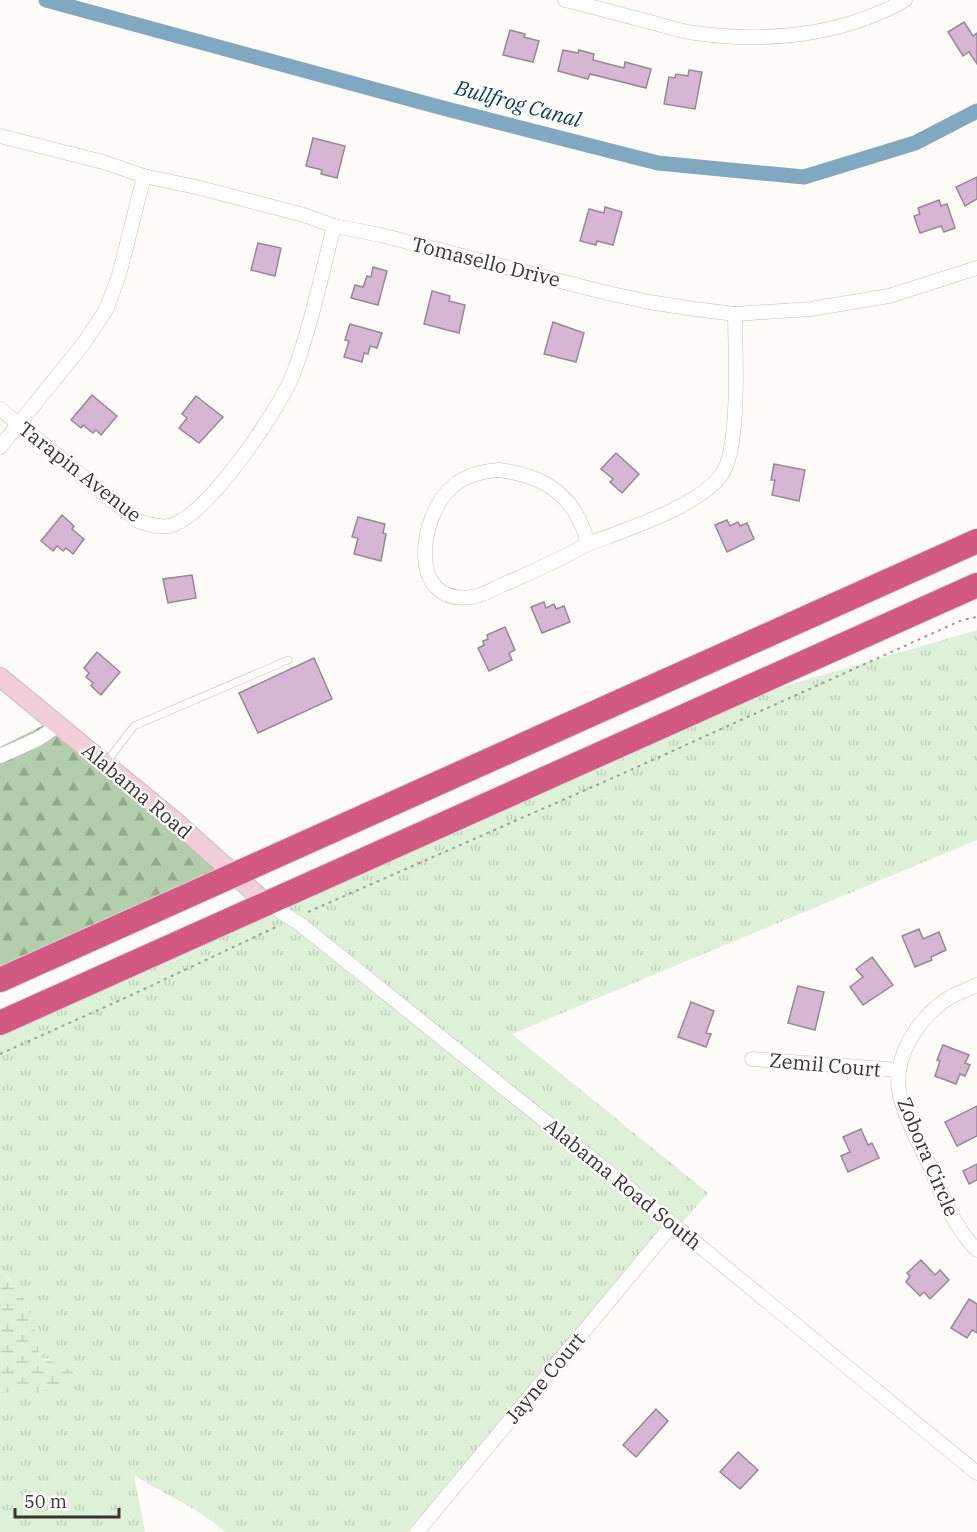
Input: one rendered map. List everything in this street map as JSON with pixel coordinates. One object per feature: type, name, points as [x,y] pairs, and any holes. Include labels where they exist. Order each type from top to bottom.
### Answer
[{"type":"highway","points":[[0,980],[977,541]]},
{"type":"highway","points":[[0,1023],[265,902],[753,687],[977,585]]},
{"type":"street","points":[[565,0],[692,33],[738,38],[787,36],[833,28],[862,19],[905,0]]},
{"type":"street","name":"Tomasello Drive","points":[[0,136],[102,162],[144,176],[304,215],[334,226],[381,235],[649,302],[735,314],[811,309],[889,296],[977,268]]},
{"type":"street","points":[[0,447],[84,343],[106,310],[119,274],[144,176]]},
{"type":"street","name":"Tarapin Avenue","points":[[0,409],[138,521],[154,526],[169,526],[184,520],[211,495],[237,463],[269,418],[293,374],[334,226]]},
{"type":"street","points":[[588,544],[585,530],[575,511],[564,496],[549,485],[516,472],[480,471],[450,488],[437,507],[426,542],[424,560],[428,575],[436,588],[453,598],[474,597],[546,567],[588,544],[635,526],[693,499],[709,487],[722,475],[732,446],[735,314]]},
{"type":"street","name":"Alabama Road","points":[[4,680],[176,822],[265,902]]},
{"type":"street","points":[[0,756],[38,739],[59,725]]},
{"type":"street","name":"Alabama Road South","points":[[265,902],[300,924],[673,1224],[977,1473]]},
{"type":"street","name":"Zobora Circle","points":[[977,986],[946,1000],[931,1012],[910,1038],[899,1070],[899,1090],[916,1136],[944,1200],[961,1230],[977,1250]]},
{"type":"street","name":"Zemil Court","points":[[752,1059],[899,1070]]},
{"type":"street","name":"Jayne Court","points":[[417,1532],[673,1224]]},
{"type":"lane","points":[[105,764],[134,726],[288,660]]},
{"type":"path","points":[[330,902],[593,787],[962,620],[977,617]]},
{"type":"path","points":[[0,1054],[125,998],[280,924]]},
{"type":"green space","points":[[977,630],[977,840],[512,1034],[708,1193],[607,1310],[499,1423],[408,1532],[225,1532],[193,1509],[134,1475],[145,1532],[0,1532],[0,1394],[16,1391],[36,1393],[49,1359],[40,1358],[38,1344],[11,1280],[0,1271],[0,1032],[757,694]]},
{"type":"green space","points":[[46,724],[171,827],[221,872],[0,971],[0,747]]},
{"type":"green space","points":[[0,1271],[18,1290],[29,1310],[40,1358],[64,1366],[76,1375],[71,1383],[36,1393],[16,1391],[0,1394]]},
{"type":"building","points":[[964,22],[973,36],[977,33],[977,64],[969,52],[963,56],[948,32]]},
{"type":"building","points":[[510,30],[539,41],[533,62],[503,55]]},
{"type":"building","points":[[563,50],[578,53],[579,50],[594,54],[593,60],[624,68],[625,62],[651,69],[646,88],[590,74],[588,79],[558,71]]},
{"type":"building","points":[[689,70],[702,72],[695,109],[664,104],[669,77],[675,78],[676,74],[688,76]]},
{"type":"building","points":[[313,138],[345,146],[337,178],[321,174],[322,170],[306,166]]},
{"type":"building","points":[[977,177],[977,199],[965,206],[956,187]]},
{"type":"building","points":[[939,200],[941,206],[947,204],[955,228],[944,232],[941,226],[920,233],[914,216],[920,214],[918,208]]},
{"type":"building","points":[[605,207],[622,212],[613,245],[597,241],[596,245],[580,241],[589,209],[604,213]]},
{"type":"building","points":[[258,243],[281,248],[275,276],[251,270]]},
{"type":"building","points":[[373,267],[387,271],[378,305],[351,298],[355,285],[363,287],[367,276],[371,277]]},
{"type":"building","points":[[432,291],[450,296],[449,301],[465,305],[459,333],[424,324]]},
{"type":"building","points":[[553,322],[584,333],[576,362],[544,354]]},
{"type":"building","points":[[350,324],[382,333],[377,348],[370,346],[368,354],[364,353],[362,362],[344,357],[349,341],[345,340]]},
{"type":"building","points":[[92,395],[117,416],[101,435],[96,430],[93,433],[83,425],[81,428],[71,420]]},
{"type":"building","points":[[196,396],[223,417],[199,443],[179,428],[187,418],[182,414]]},
{"type":"building","points":[[616,453],[639,474],[622,493],[610,482],[613,479],[601,469]]},
{"type":"building","points":[[774,464],[805,470],[799,501],[772,495],[775,480],[771,480]]},
{"type":"building","points":[[62,515],[74,526],[72,529],[84,539],[73,554],[66,548],[63,551],[57,546],[53,551],[41,541]]},
{"type":"building","points":[[358,517],[385,524],[383,533],[386,534],[381,561],[354,554],[358,538],[352,537]]},
{"type":"building","points":[[727,520],[730,526],[738,522],[740,526],[747,523],[754,539],[727,552],[715,525]]},
{"type":"building","points":[[192,575],[196,598],[168,603],[163,579]]},
{"type":"building","points":[[544,602],[546,608],[554,604],[556,609],[564,606],[570,622],[542,633],[531,607]]},
{"type":"building","points":[[505,627],[515,650],[509,653],[512,660],[489,671],[478,648],[484,645],[483,641],[488,639],[487,635]]},
{"type":"building","points":[[97,652],[120,672],[101,695],[91,686],[93,683],[86,677],[89,673],[84,668]]},
{"type":"building","points":[[314,658],[332,699],[258,733],[239,693]]},
{"type":"building","points":[[919,929],[923,939],[939,932],[946,950],[931,957],[932,960],[915,967],[902,936]]},
{"type":"building","points":[[872,957],[893,985],[863,1005],[850,987],[863,977],[856,969]]},
{"type":"building","points":[[798,986],[824,992],[815,1030],[788,1023]]},
{"type":"building","points":[[691,1002],[714,1011],[706,1033],[711,1034],[706,1047],[678,1037]]},
{"type":"building","points":[[943,1045],[969,1055],[965,1063],[970,1065],[965,1076],[960,1074],[956,1084],[935,1076],[940,1061],[937,1060]]},
{"type":"building","points":[[977,1106],[977,1136],[957,1146],[945,1122]]},
{"type":"building","points":[[861,1129],[868,1145],[872,1143],[879,1158],[848,1172],[841,1156],[850,1152],[843,1137]]},
{"type":"building","points":[[977,1164],[977,1180],[969,1184],[963,1171]]},
{"type":"building","points":[[921,1260],[935,1275],[940,1270],[949,1280],[930,1299],[924,1292],[920,1296],[906,1282],[910,1276],[907,1273]]},
{"type":"building","points":[[969,1299],[977,1304],[977,1333],[972,1330],[967,1338],[951,1328]]},
{"type":"building","points":[[656,1409],[668,1421],[636,1457],[623,1445]]},
{"type":"building","points":[[738,1452],[758,1470],[740,1489],[720,1472]]},
{"type":"waterway","name":"Bullfrog Canal","points":[[46,0],[439,107],[658,163],[804,177],[915,143],[977,111]]}]
